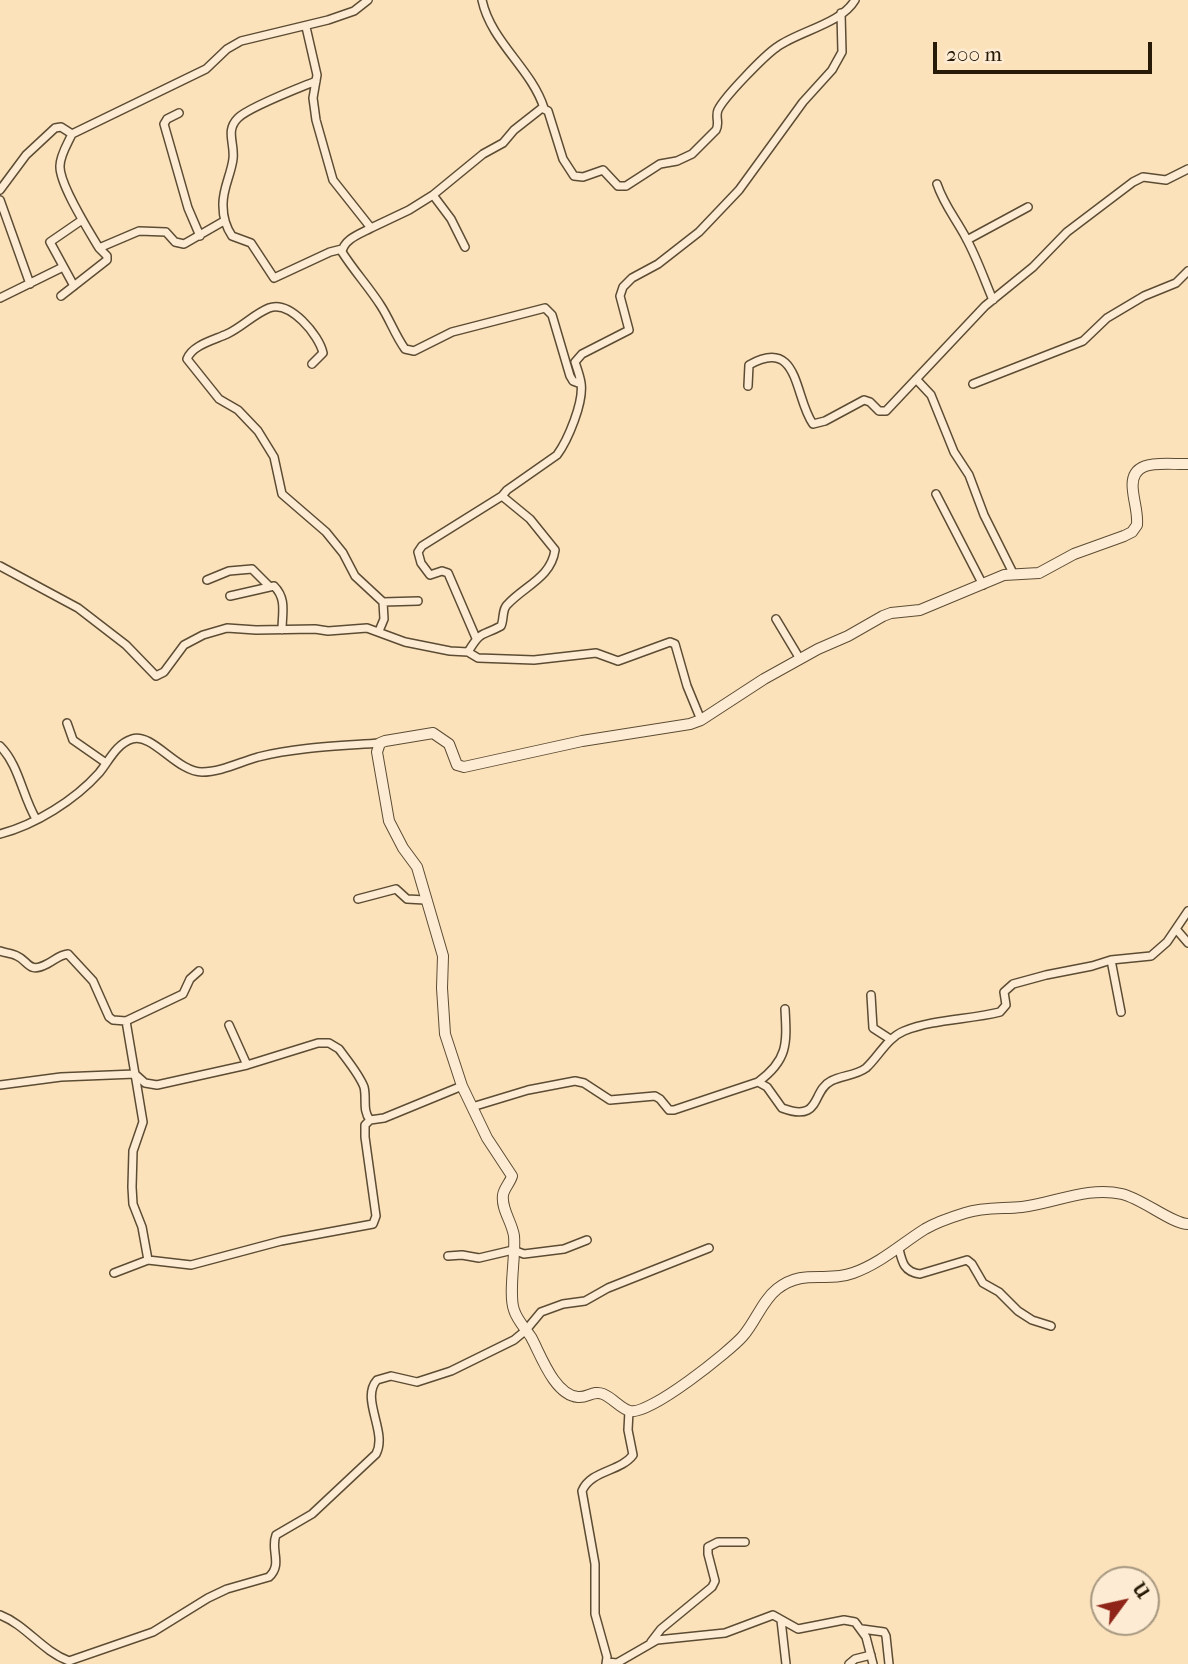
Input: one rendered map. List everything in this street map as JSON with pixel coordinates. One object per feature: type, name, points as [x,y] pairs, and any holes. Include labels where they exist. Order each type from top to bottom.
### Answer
[{"type":"street","points":[[61,296],[107,260],[107,256],[82,220],[60,166],[72,134],[206,69],[227,49],[241,41],[306,27],[354,11],[368,0]]},
{"type":"street","points":[[482,0],[497,36],[524,71],[550,114],[563,159],[574,176],[583,177],[603,170],[618,186],[624,187],[660,163],[677,161],[692,154],[716,130],[719,122],[716,114],[729,95],[774,49],[792,37],[814,30],[841,13],[855,0]]},
{"type":"street","points":[[475,638],[447,573],[428,573],[418,552],[422,546],[502,496],[563,448],[573,425],[581,384],[575,362],[577,358],[629,330],[620,296],[623,287],[699,232],[739,190],[803,102],[832,69],[842,52],[841,13]]},
{"type":"street","points":[[306,27],[316,81],[313,97],[316,120],[333,180],[371,229]]},
{"type":"street","points":[[316,81],[246,112],[232,126],[230,135],[233,159],[222,204],[224,220],[232,236],[253,246],[274,278],[342,249],[349,241],[410,210],[483,154],[503,143],[536,111],[544,108]]},
{"type":"street","points":[[179,113],[164,121],[165,134],[188,208],[200,236]]},
{"type":"street","points":[[0,190],[20,162],[50,132],[61,127],[72,134]]},
{"type":"street","points":[[748,386],[750,365],[774,357],[784,360],[793,372],[810,420],[816,424],[864,400],[879,411],[887,411],[949,342],[993,300],[1034,267],[1067,232],[1133,182],[1143,177],[1166,180],[1188,169]]},
{"type":"street","points":[[937,184],[944,205],[952,213],[967,240],[993,300]]},
{"type":"street","points":[[433,195],[451,219],[465,247]]},
{"type":"street","points":[[0,200],[30,284]]},
{"type":"street","points":[[967,240],[1027,207]]},
{"type":"street","points":[[74,286],[50,245],[50,240],[82,220]]},
{"type":"street","points":[[99,248],[139,230],[166,232],[179,245],[200,236],[224,220]]},
{"type":"street","points":[[342,249],[350,266],[381,306],[390,321],[393,333],[405,349],[414,351],[452,332],[545,308],[552,316],[570,376],[573,381],[581,384]]},
{"type":"street","points":[[0,298],[63,267]]},
{"type":"street","points":[[973,384],[1083,341],[1107,318],[1144,296],[1176,283],[1188,271]]},
{"type":"street","points":[[313,364],[323,353],[320,345],[302,320],[279,306],[268,308],[230,332],[198,347],[187,359],[219,399],[238,410],[258,431],[274,457],[282,494],[326,532],[344,553],[355,576],[383,602],[384,619],[379,631]]},
{"type":"street","points":[[916,379],[931,395],[954,452],[969,475],[984,515],[1013,573]]},
{"type":"street","points":[[0,834],[36,819],[68,800],[92,780],[125,742],[138,738],[149,742],[179,765],[202,772],[270,755],[331,746],[380,743],[433,733],[449,744],[457,765],[464,766],[582,740],[690,724],[701,720],[764,679],[883,616],[920,610],[1013,573],[1039,573],[1074,554],[1099,547],[1132,532],[1138,519],[1132,486],[1135,473],[1147,464],[1188,464]]},
{"type":"street","points":[[936,494],[983,585]]},
{"type":"street","points":[[468,652],[475,638],[482,632],[501,626],[504,608],[540,579],[552,563],[554,555],[552,544],[530,519],[502,496]]},
{"type":"street","points":[[0,566],[78,608],[126,645],[156,676],[164,672],[181,648],[203,635],[226,628],[341,631],[367,628],[405,642],[468,652],[478,657],[534,660],[596,653],[618,660],[670,642],[678,650],[687,686],[701,720]]},
{"type":"street","points":[[207,580],[229,571],[252,569],[282,595],[282,630]]},
{"type":"street","points":[[230,596],[270,586]]},
{"type":"street","points":[[383,602],[418,601]]},
{"type":"street","points":[[776,619],[800,659]]},
{"type":"street","points":[[67,723],[73,740],[106,763]]},
{"type":"street","points":[[380,743],[377,752],[389,821],[416,867],[443,956],[443,1024],[461,1086],[488,1138],[512,1176],[503,1196],[512,1227],[513,1306],[544,1367],[570,1394],[579,1397],[592,1392],[601,1393],[629,1411],[642,1410],[678,1389],[733,1346],[778,1288],[808,1276],[845,1276],[878,1262],[925,1229],[965,1213],[993,1207],[1022,1207],[1088,1193],[1108,1192],[1132,1197],[1178,1223],[1188,1224]]},
{"type":"street","points":[[0,746],[13,762],[17,778],[36,819]]},
{"type":"street","points":[[358,899],[396,890],[407,899],[425,900]]},
{"type":"street","points":[[758,1082],[767,1087],[782,1108],[795,1111],[810,1109],[815,1106],[824,1086],[865,1068],[890,1039],[905,1030],[1000,1012],[1006,1004],[1004,992],[1013,984],[1111,960],[1151,956],[1167,942],[1188,911]]},
{"type":"street","points":[[1175,929],[1188,943]]},
{"type":"street","points":[[0,951],[16,955],[25,964],[34,967],[44,966],[63,954],[68,954],[93,981],[109,1017],[113,1020],[127,1021],[183,994],[190,979],[199,971]]},
{"type":"street","points":[[1111,960],[1121,1012]]},
{"type":"street","points":[[871,995],[873,1028],[890,1039]]},
{"type":"street","points":[[472,1107],[528,1090],[575,1081],[584,1083],[610,1100],[655,1097],[660,1098],[669,1110],[674,1110],[758,1082],[779,1065],[786,1036],[785,1009]]},
{"type":"street","points":[[127,1021],[144,1122],[133,1151],[133,1204],[142,1227],[148,1260]]},
{"type":"street","points":[[229,1025],[247,1065]]},
{"type":"street","points":[[0,1085],[61,1077],[135,1074],[145,1083],[157,1085],[247,1065],[318,1043],[335,1045],[363,1087],[365,1111],[370,1120]]},
{"type":"street","points":[[114,1273],[148,1260],[191,1265],[281,1241],[373,1224],[376,1216],[364,1129],[370,1120],[384,1118],[461,1086]]},
{"type":"street","points":[[448,1256],[478,1258],[513,1250],[524,1254],[564,1249],[587,1240]]},
{"type":"street","points":[[0,1615],[15,1621],[60,1658],[69,1661],[153,1632],[208,1598],[269,1577],[278,1563],[273,1546],[276,1535],[312,1514],[376,1454],[380,1442],[371,1392],[374,1383],[381,1377],[391,1376],[411,1382],[429,1379],[514,1340],[541,1312],[563,1304],[585,1301],[608,1288],[709,1248]]},
{"type":"street","points":[[899,1249],[902,1264],[913,1273],[920,1274],[967,1260],[984,1283],[999,1292],[1018,1311],[1032,1320],[1051,1326]]},
{"type":"street","points":[[629,1411],[628,1430],[633,1455],[624,1465],[589,1481],[582,1491],[595,1564],[595,1615],[606,1663],[617,1662],[662,1639],[725,1633],[768,1616],[776,1616],[798,1629],[850,1620],[855,1622],[862,1629],[872,1660],[855,1659],[849,1664]]},
{"type":"street","points":[[651,1643],[661,1629],[712,1587],[715,1581],[708,1547],[718,1542],[745,1542]]},
{"type":"street","points":[[781,1619],[786,1664]]},
{"type":"street","points":[[862,1629],[884,1633],[889,1664]]}]
